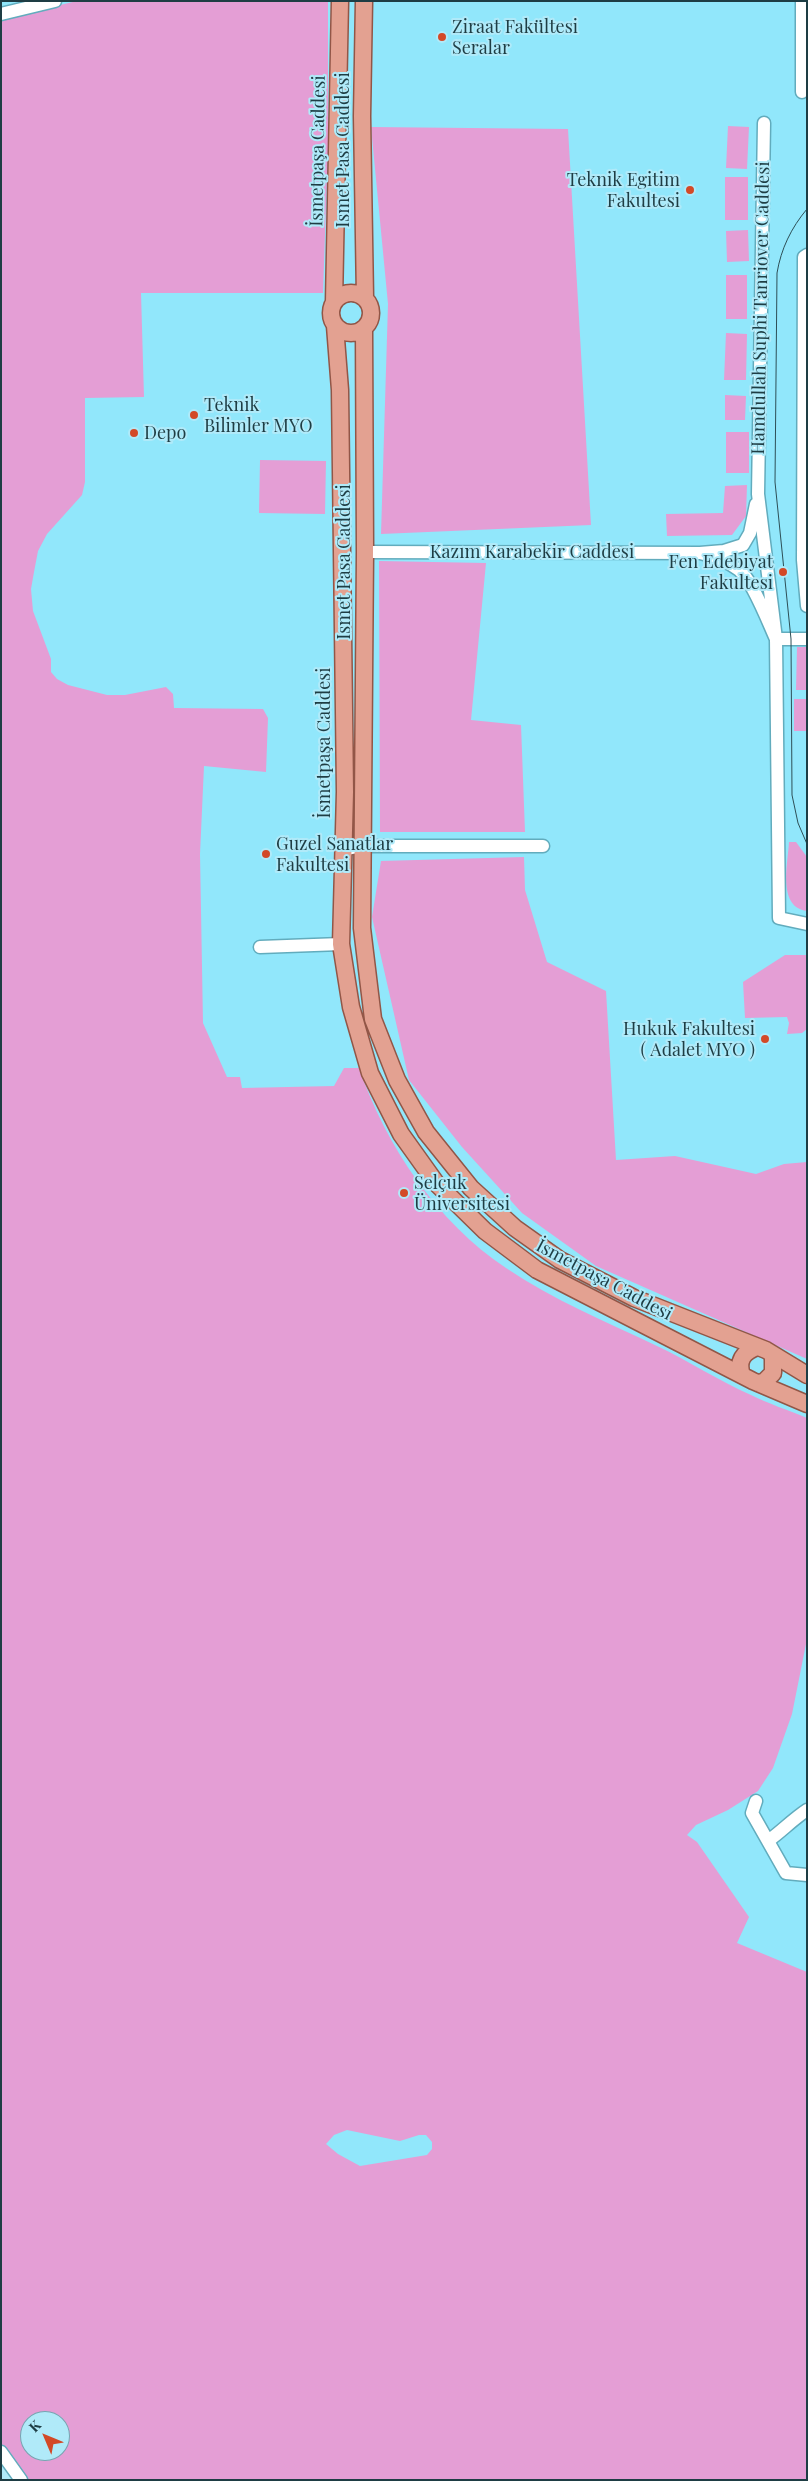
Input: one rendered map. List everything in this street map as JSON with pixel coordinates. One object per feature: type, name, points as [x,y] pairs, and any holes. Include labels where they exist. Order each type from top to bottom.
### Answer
[{"type":"main road","name":"İsmetpaşa Caddesi","points":[[334,302],[340,1]]},
{"type":"main road","name":"Ismet Pasa Caddesi","points":[[364,1],[362,116],[365,298]]},
{"type":"main road","points":[[352,293],[365,298],[371,310],[368,324],[364,329],[358,332],[346,333],[336,326],[331,312],[334,302],[345,294],[352,293]]},
{"type":"main road","name":"İsmetpaşa Caddesi","points":[[336,326],[340,390],[345,792],[341,944],[351,1008],[370,1073],[401,1134],[436,1183],[485,1231],[537,1270],[758,1383],[807,1404]]},
{"type":"main road","name":"Ismet Pasa Caddesi","points":[[364,329],[365,552],[362,928],[373,1019],[397,1080],[426,1132],[471,1188],[515,1228],[560,1260],[634,1298],[757,1347],[807,1375]]},
{"type":"main road","points":[[742,1375],[740,1368],[741,1358],[751,1349],[757,1347]]},
{"type":"main road","points":[[758,1383],[764,1382],[772,1373],[773,1355]]},
{"type":"street","points":[[1,14],[23,5],[55,1]]},
{"type":"street","points":[[802,92],[804,10]]},
{"type":"street","name":"Hamdullah Suphi Tanriover Caddesi","points":[[758,494],[764,122]]},
{"type":"street","points":[[807,255],[804,257],[803,560],[807,606]]},
{"type":"street","points":[[758,494],[750,533],[735,557],[776,639]]},
{"type":"street","points":[[758,494],[776,639],[778,918],[807,924]]},
{"type":"street","points":[[753,543],[758,544],[766,552],[767,563],[760,572],[750,575],[713,556],[700,553],[724,551],[753,543]]},
{"type":"street","name":"Kazım Karabekir Caddesi","points":[[365,552],[700,553]]},
{"type":"street","points":[[776,639],[807,639]]},
{"type":"street","points":[[343,850],[362,846],[543,846]]},
{"type":"street","points":[[260,947],[341,944]]},
{"type":"street","points":[[756,1801],[752,1813],[786,1873],[807,1875]]},
{"type":"street","points":[[768,1841],[780,1833],[790,1821],[807,1810]]},
{"type":"street","points":[[1,2452],[21,2480]]},
{"type":"shaded area","name":"Selçuk Üniversitesi","points":[[1,1],[807,1],[807,2480],[70,2451],[70,2411],[22,2411],[1,2384]]},
{"type":"shaded area","name":"Selçuk Üniversitesi","points":[[77,1],[328,1],[328,147],[323,293],[141,293],[144,397],[85,398],[85,482],[82,495],[47,534],[38,551],[31,589],[33,611],[51,659],[51,672],[57,679],[68,685],[107,695],[125,695],[166,687],[173,694],[174,708],[263,709],[268,718],[266,772],[204,766],[200,854],[203,1023],[227,1077],[240,1077],[242,1088],[334,1086],[344,1068],[359,1068],[384,1126],[417,1180],[436,1205],[481,1249],[524,1280],[561,1300],[669,1352],[739,1389],[807,1418],[807,1639],[792,1714],[773,1768],[758,1791],[728,1810],[696,1825],[687,1835],[697,1842],[749,1917],[737,1943],[807,1972],[807,2480],[25,2480],[1,2445],[1,19]],"holes":[[[347,2130],[400,2141],[419,2135],[426,2135],[432,2142],[432,2149],[427,2155],[360,2166],[338,2154],[326,2144],[334,2135]]]},
{"type":"shaded area","points":[[728,126],[749,127],[747,169],[726,168]]},
{"type":"shaded area","points":[[371,127],[568,129],[591,525],[381,534],[388,304]]},
{"type":"shaded area","points":[[725,177],[748,177],[748,220],[725,220]]},
{"type":"shaded area","points":[[748,230],[749,261],[727,262],[726,231]]},
{"type":"shaded area","points":[[726,275],[747,275],[747,319],[726,319]]},
{"type":"shaded area","points":[[726,333],[747,334],[746,380],[724,380]]},
{"type":"shaded area","points":[[725,395],[746,396],[745,420],[725,420]]},
{"type":"shaded area","points":[[726,432],[749,432],[749,473],[726,473]]},
{"type":"shaded area","points":[[260,460],[326,461],[325,514],[259,513]]},
{"type":"shaded area","points":[[747,485],[746,516],[732,535],[667,536],[666,514],[723,513],[725,486]]},
{"type":"shaded area","points":[[379,561],[486,563],[471,720],[521,725],[525,832],[380,832]]},
{"type":"shaded area","points":[[797,647],[807,647],[807,690],[796,690]]},
{"type":"shaded area","points":[[794,699],[807,699],[807,731],[794,731]]},
{"type":"shaded area","points":[[789,842],[796,842],[807,857],[807,911],[798,908],[791,901],[788,893],[786,872]]},
{"type":"shaded area","points":[[524,857],[525,890],[547,962],[606,991],[616,1160],[675,1156],[756,1174],[784,1164],[807,1162],[807,1359],[596,1266],[522,1213],[462,1147],[409,1080],[372,917],[381,861]]},
{"type":"shaded area","points":[[785,955],[807,955],[807,1029],[802,1033],[787,1034],[789,1023],[787,1017],[745,1018],[743,982]]},
{"type":"tram line","points":[[807,209],[788,239],[777,273],[775,482],[791,639],[792,795],[798,823],[807,844]]},
{"type":"place","name":"Ziraat Fakültesi Seralar","points":[[442,37]]},
{"type":"place","name":"Teknik Egitim Fakultesi","points":[[690,190]]},
{"type":"place","name":"Teknik Bilimler MYO","points":[[194,415]]},
{"type":"place","name":"Depo","points":[[134,433]]},
{"type":"place","name":"Fen Edebiyat Fakultesi","points":[[783,572]]},
{"type":"place","name":"Guzel Sanatlar Fakultesi","points":[[266,854]]},
{"type":"place","name":"Hukuk Fakultesi ( Adalet MYO )","points":[[765,1039]]},
{"type":"place","name":"Selçuk Üniversitesi","points":[[404,1193]]}]
